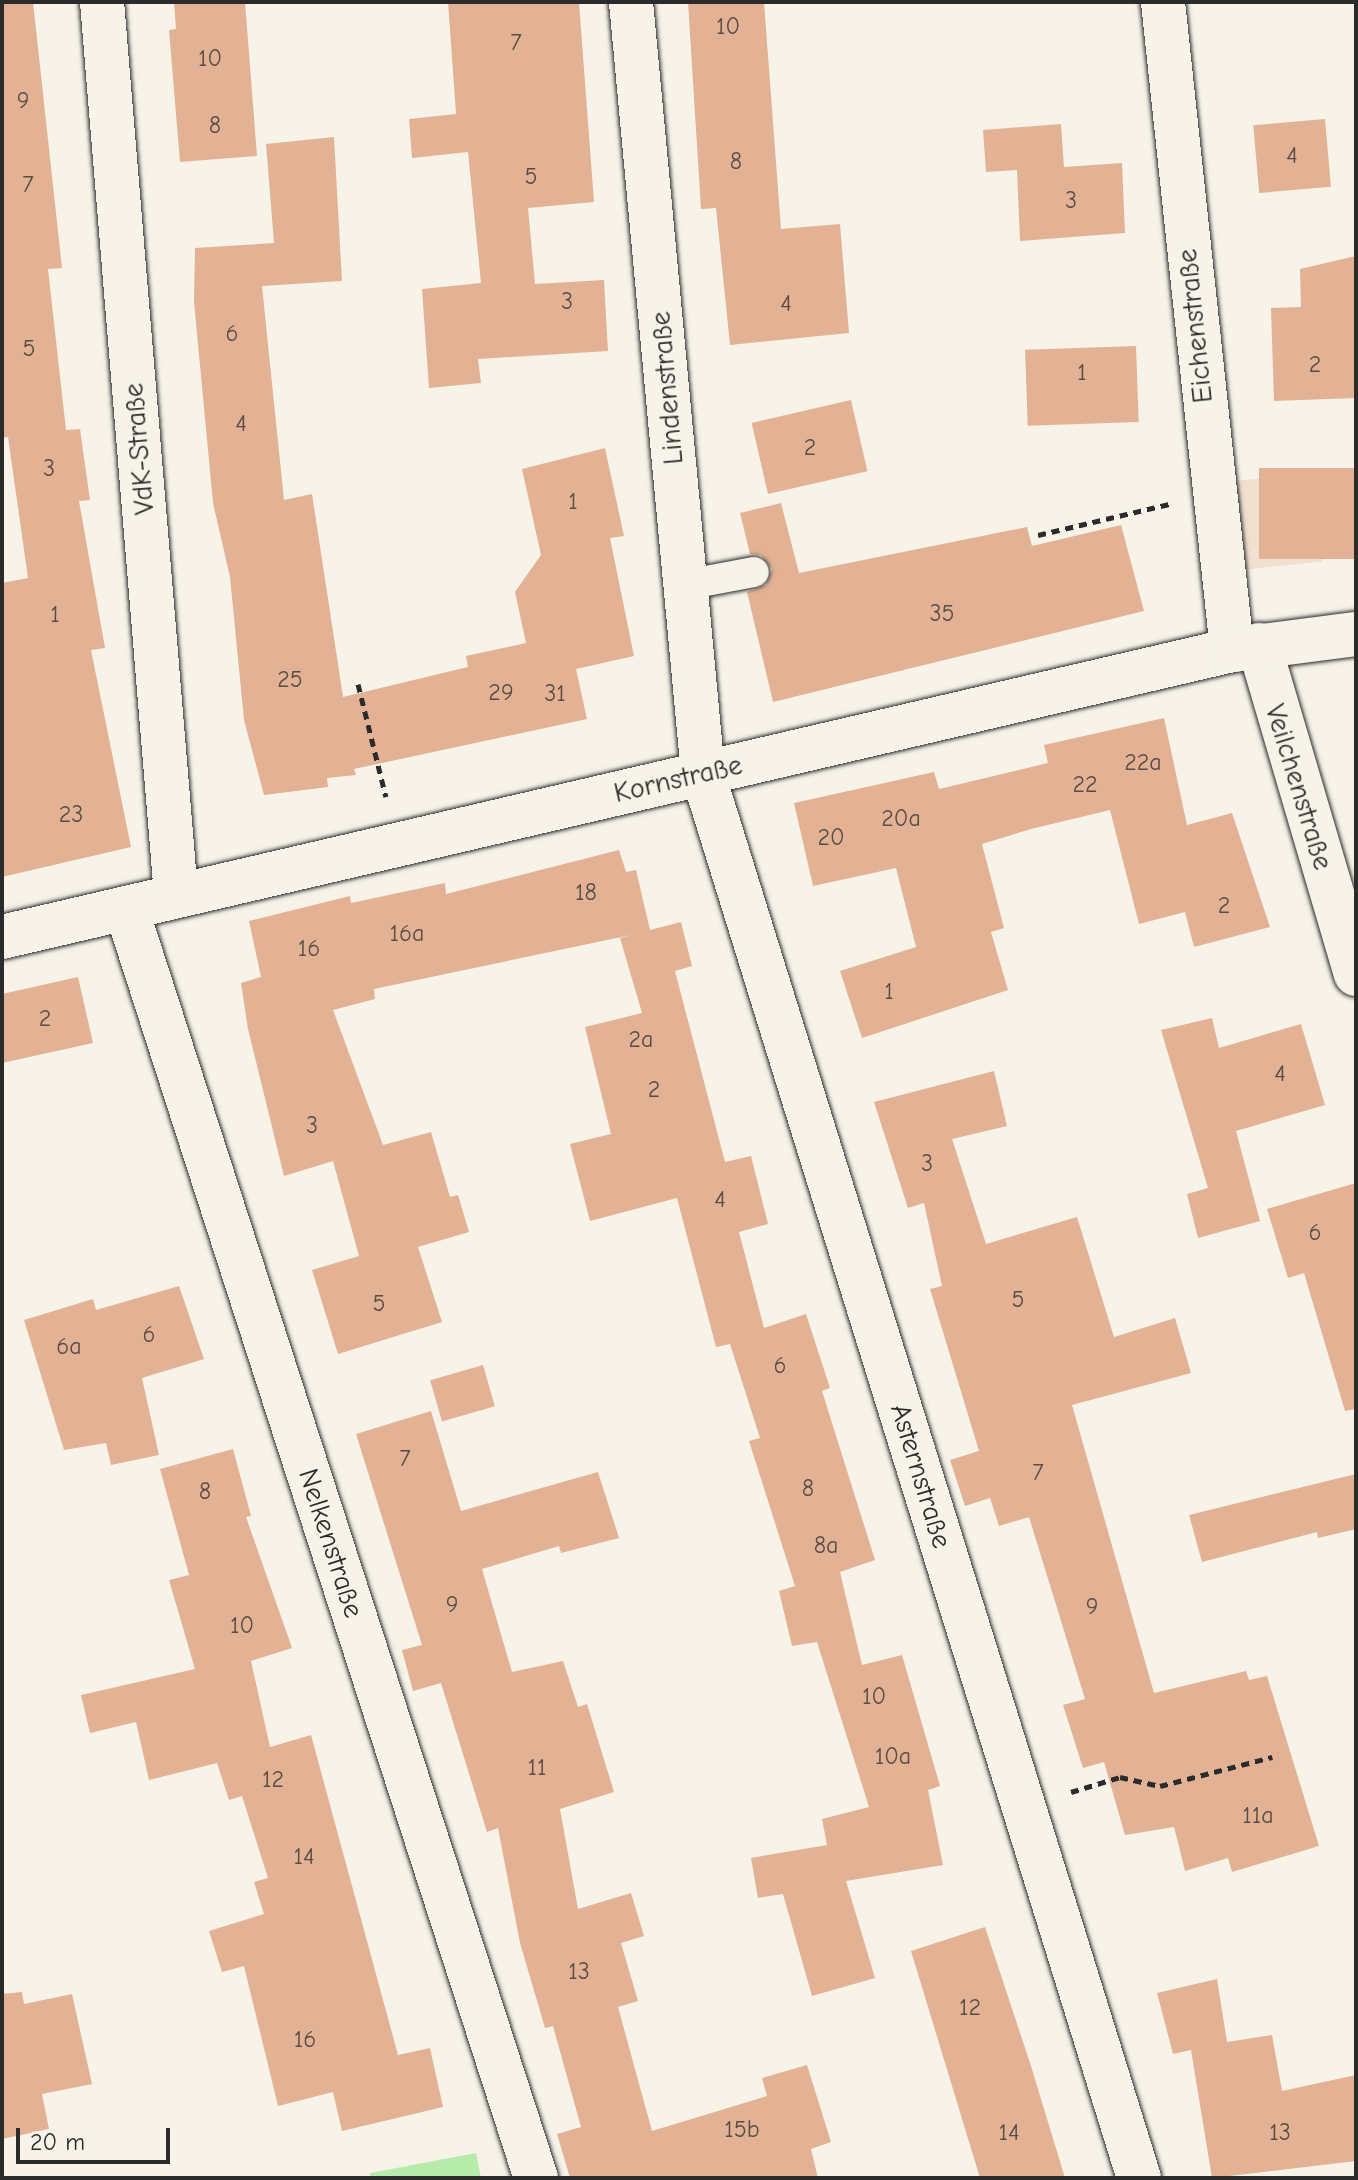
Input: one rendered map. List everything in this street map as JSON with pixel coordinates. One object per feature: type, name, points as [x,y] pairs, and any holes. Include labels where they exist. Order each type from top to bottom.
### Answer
[{"type":"street","name":"VdK-Straße","points":[[102,2],[176,895]]},
{"type":"street","name":"Lindenstraße","points":[[631,2],[703,774]]},
{"type":"street","name":"Eichenstraße","points":[[1163,2],[1213,494],[1245,648]]},
{"type":"street","name":"Kornstraße","points":[[2,937],[1245,648],[1356,634]]},
{"type":"street","name":"Veilchenstraße","points":[[1245,648],[1356,974]]},
{"type":"street","name":"Asternstraße","points":[[703,774],[1139,2178]]},
{"type":"street","name":"Nelkenstraße","points":[[126,908],[536,2178]]},
{"type":"lane","points":[[685,585],[754,572]]},
{"type":"path","points":[[1038,535],[1213,494]]},
{"type":"path","points":[[358,684],[399,844]]},
{"type":"path","points":[[1024,1806],[1120,1777],[1160,1786],[1272,1757]]},
{"type":"shaded area","points":[[1313,473],[1322,562],[1244,570],[1234,481]]},
{"type":"green space","points":[[476,2153],[481,2178],[371,2178],[370,2173]]},
{"type":"building","points":[[2,2],[33,2],[62,268],[48,269],[66,430],[80,429],[90,500],[79,501],[105,648],[91,650],[131,847],[2,877],[2,583],[28,578],[8,437],[2,438]]},
{"type":"building","points":[[174,2],[245,2],[257,156],[180,162],[169,30],[176,29]]},
{"type":"building","points":[[448,2],[579,2],[594,202],[528,208],[535,284],[604,280],[608,351],[478,359],[481,383],[429,388],[422,289],[481,283],[468,152],[412,158],[409,119],[456,114]]},
{"type":"building","points":[[688,2],[764,2],[781,229],[840,224],[849,333],[730,345],[716,208],[701,209]]},
{"type":"building","points":[[1325,119],[1331,187],[1259,193],[1253,125]]},
{"type":"building","points":[[1061,124],[1064,167],[1122,163],[1125,233],[1020,241],[1017,170],[986,172],[983,130]]},
{"type":"building","points":[[334,137],[342,281],[262,286],[284,500],[312,494],[343,697],[468,667],[466,656],[526,643],[515,592],[541,555],[522,469],[605,448],[624,536],[610,538],[634,656],[576,669],[587,719],[354,769],[356,775],[327,778],[328,787],[264,795],[244,720],[230,577],[213,503],[194,302],[195,248],[274,243],[266,144]]},
{"type":"building","points":[[1356,256],[1356,398],[1274,401],[1271,308],[1301,307],[1300,269]]},
{"type":"building","points":[[1136,346],[1139,422],[1028,426],[1025,350]]},
{"type":"building","points":[[851,400],[867,471],[768,494],[752,423]]},
{"type":"building","points":[[1259,468],[1356,468],[1356,559],[1259,559]]},
{"type":"building","points":[[781,503],[799,573],[1027,527],[1032,546],[1121,525],[1144,611],[773,702],[747,592],[766,585],[772,569],[761,555],[750,554],[740,513]]},
{"type":"building","points":[[1164,718],[1187,825],[1232,813],[1270,927],[1194,947],[1185,912],[1139,924],[1110,810],[1031,829],[982,844],[1004,928],[991,932],[1008,990],[862,1038],[840,971],[916,947],[896,868],[813,886],[794,803],[934,772],[939,789],[1048,763],[1044,745]]},
{"type":"building","points":[[619,850],[626,872],[636,870],[650,930],[681,922],[692,966],[675,971],[725,1162],[751,1156],[768,1224],[739,1232],[764,1328],[806,1314],[830,1388],[822,1391],[875,1560],[840,1572],[862,1665],[902,1655],[940,1786],[928,1790],[943,1865],[846,1881],[875,1978],[812,1996],[783,1894],[758,1898],[751,1858],[827,1845],[822,1819],[869,1807],[817,1642],[792,1646],[779,1591],[795,1586],[749,1441],[760,1438],[730,1344],[716,1347],[677,1198],[590,1221],[570,1144],[611,1134],[585,1027],[642,1013],[620,938],[631,935],[374,989],[375,999],[333,1010],[383,1145],[431,1132],[450,1197],[458,1195],[469,1232],[418,1247],[442,1322],[338,1354],[312,1270],[359,1256],[333,1161],[284,1176],[248,1029],[241,983],[261,977],[249,921],[350,896],[351,903],[445,883],[446,894]]},
{"type":"building","points":[[78,977],[93,1043],[2,1063],[2,994]]},
{"type":"building","points":[[1212,1018],[1219,1048],[1301,1024],[1325,1105],[1236,1131],[1260,1221],[1198,1238],[1187,1194],[1208,1188],[1161,1030]]},
{"type":"building","points":[[994,1071],[1007,1126],[952,1139],[986,1244],[1077,1217],[1114,1337],[1175,1318],[1191,1373],[1072,1405],[1154,1693],[1246,1671],[1249,1680],[1267,1676],[1319,1846],[1232,1872],[1228,1858],[1185,1871],[1174,1827],[1125,1835],[1104,1762],[1083,1768],[1063,1705],[1085,1699],[1029,1517],[999,1526],[990,1498],[965,1506],[950,1460],[979,1451],[930,1289],[942,1286],[924,1203],[908,1208],[874,1102]]},
{"type":"building","points":[[1356,1183],[1356,1409],[1345,1411],[1304,1273],[1288,1278],[1267,1209]]},
{"type":"building","points":[[179,1286],[204,1359],[142,1378],[159,1455],[111,1465],[106,1443],[64,1450],[24,1320],[93,1299],[96,1310]]},
{"type":"building","points":[[483,1365],[495,1406],[442,1421],[430,1380]]},
{"type":"building","points":[[431,1411],[461,1511],[598,1472],[619,1538],[561,1553],[559,1546],[482,1569],[512,1672],[563,1661],[578,1707],[587,1704],[614,1792],[560,1809],[578,1909],[631,1893],[644,1936],[621,1943],[638,2001],[618,2007],[652,2131],[767,2096],[762,2078],[807,2065],[831,2142],[811,2149],[818,2178],[570,2178],[557,2134],[581,2127],[553,2026],[545,2028],[520,1943],[498,1828],[487,1832],[441,1683],[413,1691],[402,1650],[422,1645],[356,1434]]},
{"type":"building","points":[[233,1449],[251,1516],[246,1517],[292,1648],[251,1661],[270,1747],[311,1735],[398,2055],[430,2048],[443,2107],[342,2131],[333,2092],[278,2106],[244,1966],[222,1972],[209,1931],[264,1914],[254,1882],[268,1878],[242,1796],[229,1800],[217,1763],[149,1780],[136,1722],[90,1733],[81,1695],[195,1669],[169,1580],[189,1575],[160,1469]]},
{"type":"building","points":[[1356,1474],[1356,1529],[1318,1538],[1317,1532],[1202,1562],[1189,1515]]},
{"type":"building","points":[[985,1927],[1065,2178],[980,2178],[911,1951]]},
{"type":"building","points":[[1217,1979],[1227,2042],[1272,2035],[1282,2091],[1356,2075],[1356,2161],[1212,2178],[1191,2050],[1173,2054],[1157,1993]]},
{"type":"building","points":[[22,1992],[24,2004],[72,1994],[92,2084],[42,2094],[49,2129],[2,2139],[2,1994]]}]
